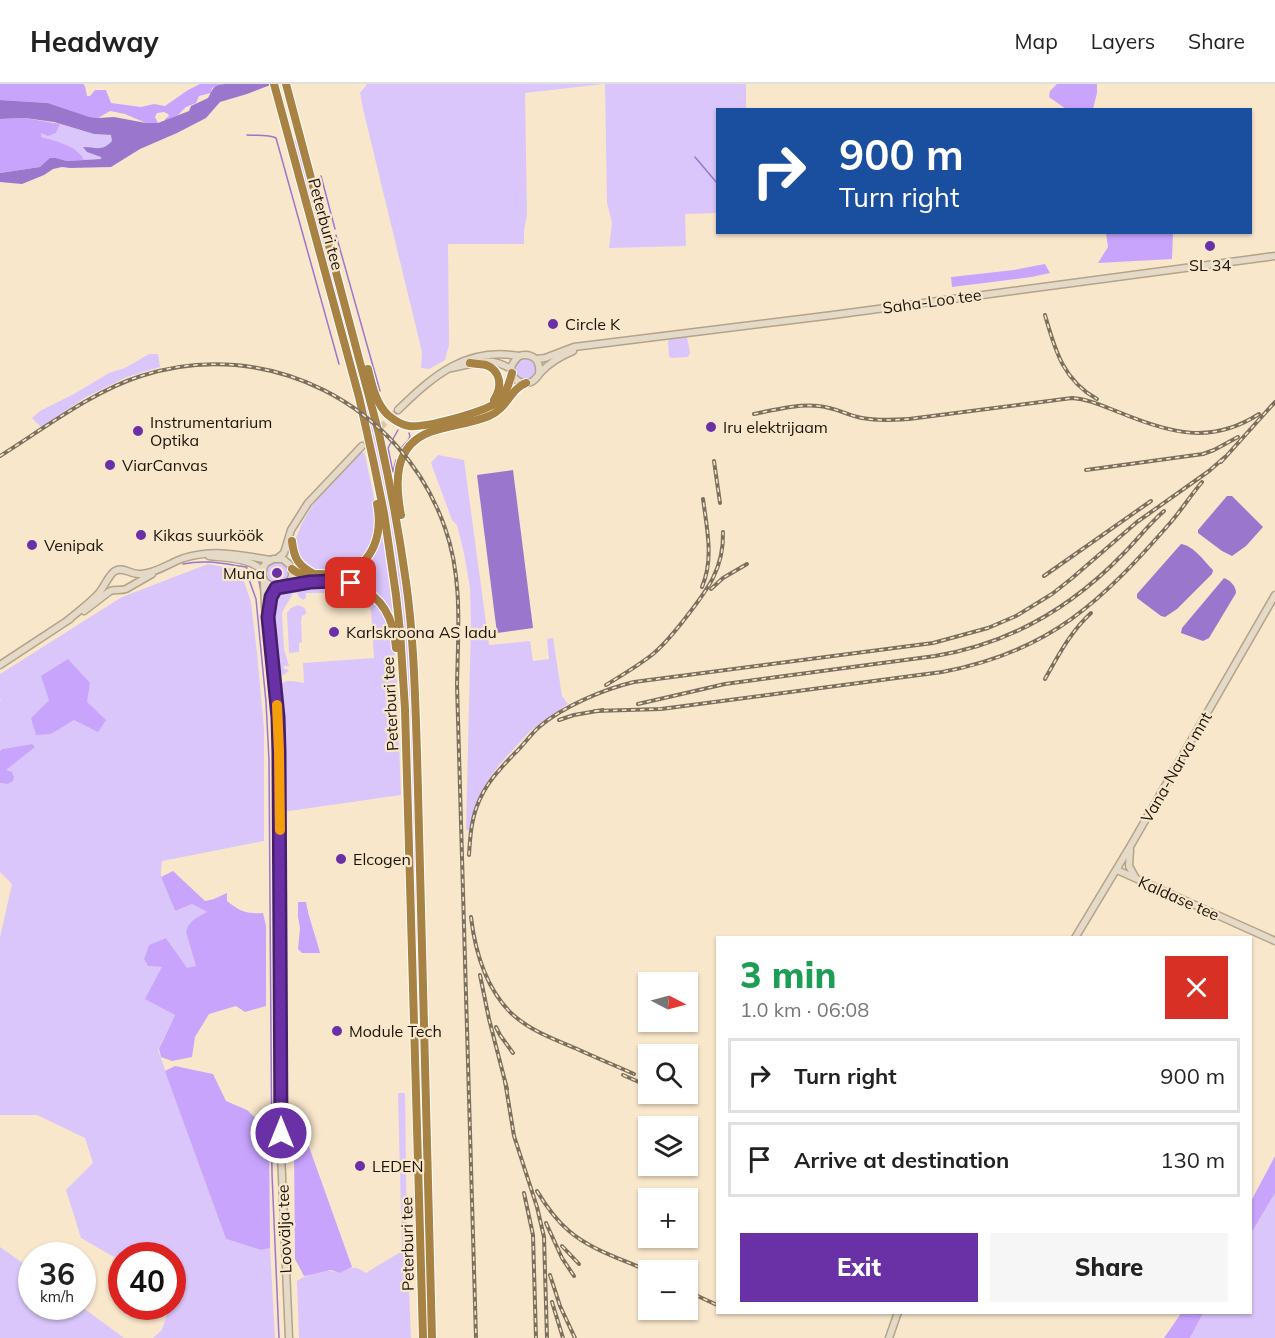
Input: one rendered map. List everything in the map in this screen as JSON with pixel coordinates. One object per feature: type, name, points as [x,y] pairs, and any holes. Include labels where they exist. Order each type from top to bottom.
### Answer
[{"type":"highway","name":"Peterburi tee","points":[[287,87],[380,434],[407,594],[414,670],[432,1338]]},
{"type":"highway","name":"Peterburi tee","points":[[275,88],[359,397],[384,513],[395,586],[405,710],[423,1338]]},
{"type":"highway","points":[[354,338],[381,407],[388,416],[409,426],[420,426],[486,408],[499,401],[508,387],[511,371]]},
{"type":"highway","points":[[470,363],[484,365],[494,370],[498,376],[499,393],[486,408]]},
{"type":"highway","points":[[401,552],[404,540],[398,501],[398,475],[402,457],[407,450],[414,442],[427,434],[490,416],[503,407],[520,386],[526,383]]},
{"type":"highway","points":[[291,567],[301,574],[344,572],[360,565],[371,553],[379,528],[372,477],[374,464]]},
{"type":"highway","points":[[292,542],[296,559],[300,565],[315,574]]},
{"type":"highway","points":[[280,587],[310,582],[351,583],[376,597],[388,615],[396,639],[400,694],[405,710]]},
{"type":"street","name":"Saha-Loo tee","points":[[536,359],[574,347],[1275,256]]},
{"type":"street","name":"Saha-Loo tee","points":[[539,374],[560,357],[588,346]]},
{"type":"street","points":[[398,410],[412,397],[449,369],[457,363],[480,356],[529,355],[536,359],[540,366],[539,374],[534,381],[526,383],[517,381],[502,363],[493,361],[485,360],[449,369]]},
{"type":"street","points":[[511,371],[513,362],[519,356]]},
{"type":"street","points":[[297,522],[292,542],[292,577],[288,584],[280,587],[267,585],[262,574],[266,562],[284,553],[291,530],[313,498],[362,446]]},
{"type":"street","points":[[129,573],[150,573],[182,559],[209,553],[228,553],[270,560]]},
{"type":"street","points":[[201,555],[254,564],[262,570]]},
{"type":"street","points":[[278,558],[291,567]]},
{"type":"street","points":[[0,665],[115,589],[128,588],[161,568]]},
{"type":"street","points":[[68,621],[101,591],[112,573],[118,569],[124,569],[129,573],[132,581],[128,588]]},
{"type":"street","points":[[110,578],[115,589]]},
{"type":"street","name":"Loovälja tee","points":[[264,581],[278,717],[281,1153],[289,1338]]},
{"type":"street","name":"Loovälja tee","points":[[268,617],[271,597],[280,587]]},
{"type":"street","name":"Vana-Narva mnt","points":[[1076,936],[1117,870],[1275,595]]},
{"type":"street","points":[[1131,845],[1129,866],[1137,879]]},
{"type":"street","name":"Kaldase tee","points":[[1117,870],[1275,941]]},
{"type":"street","points":[[889,1338],[897,1314]]},
{"type":"shaded area","points":[[0,84],[83,84],[87,96],[95,90],[106,90],[111,103],[141,107],[154,104],[165,106],[200,84],[225,84],[212,88],[211,93],[199,96],[196,103],[186,107],[178,115],[165,121],[168,114],[157,113],[155,117],[158,123],[146,123],[125,114],[110,111],[98,118],[88,117],[48,103],[0,100]]},
{"type":"shaded area","points":[[273,84],[220,102],[206,118],[140,149],[111,167],[62,167],[22,184],[0,182],[0,173],[40,167],[50,158],[67,161],[101,159],[87,152],[83,147],[102,148],[112,141],[111,135],[94,134],[54,122],[25,118],[0,119],[0,100],[48,103],[89,117],[114,117],[158,123],[189,111],[191,106],[208,98],[215,86]]},
{"type":"shaded area","points":[[367,84],[603,84],[525,93],[527,215],[524,244],[448,244],[449,345],[445,360],[429,369],[421,368],[422,352],[363,109],[360,93]]},
{"type":"shaded area","points":[[605,84],[746,84],[746,108],[716,108],[716,213],[685,214],[686,246],[609,248],[612,223],[607,203]]},
{"type":"shaded area","points":[[1057,84],[1097,84],[1093,108],[1065,108],[1049,97],[1050,91]]},
{"type":"shaded area","points":[[25,118],[60,124],[56,133],[48,136],[41,133],[41,137],[71,147],[84,160],[67,161],[56,158],[40,167],[0,173],[0,119]]},
{"type":"shaded area","points":[[60,124],[94,134],[111,135],[116,142],[101,159],[84,160],[77,151],[59,142],[41,137],[40,133],[48,135],[56,133]]},
{"type":"shaded area","points":[[294,140],[297,140],[364,387],[386,488],[403,599],[412,702],[429,1338],[427,1338],[410,705],[401,599],[383,480]]},
{"type":"shaded area","points":[[1106,234],[1173,234],[1172,259],[1098,263],[1108,247]]},
{"type":"shaded area","points":[[1045,264],[1050,273],[952,287],[951,277]]},
{"type":"shaded area","points":[[687,337],[690,353],[688,357],[671,358],[668,341],[671,338]]},
{"type":"shaded area","points":[[149,354],[158,354],[160,367],[127,377],[86,397],[41,427],[32,418],[40,411],[109,373],[125,368]]},
{"type":"shaded area","points":[[525,357],[533,361],[537,369],[533,377],[525,381],[517,377],[513,369],[517,361]]},
{"type":"shaded area","points":[[364,450],[376,508],[375,539],[361,561],[341,570],[315,571],[299,561],[295,547],[302,523],[322,493],[361,451],[364,454]]},
{"type":"shaded area","points":[[438,455],[464,460],[489,645],[530,641],[533,661],[549,659],[547,639],[553,638],[562,696],[568,704],[530,731],[499,765],[484,786],[475,805],[469,831],[466,829],[470,588],[457,525],[452,520],[431,463]]},
{"type":"shaded area","points":[[513,470],[533,628],[497,633],[477,475]]},
{"type":"shaded area","points":[[1227,496],[1232,496],[1263,527],[1246,546],[1232,556],[1198,533],[1198,530]]},
{"type":"shaded area","points":[[382,529],[394,623],[372,591],[358,582],[341,579],[307,580],[307,577],[355,571]]},
{"type":"shaded area","points":[[1181,544],[1194,551],[1213,570],[1212,574],[1177,609],[1165,617],[1137,598],[1137,594]]},
{"type":"shaded area","points":[[277,561],[286,564],[289,573],[286,582],[277,585],[268,582],[265,573],[268,564]]},
{"type":"shaded area","points":[[208,564],[240,570],[251,602],[264,729],[264,841],[162,861],[161,877],[175,911],[192,904],[207,912],[187,928],[186,932],[197,966],[187,969],[166,938],[149,945],[144,959],[148,966],[162,967],[175,1015],[158,1050],[226,1239],[261,1250],[270,1248],[275,1338],[153,1338],[162,1330],[165,1320],[186,1320],[186,1242],[108,1242],[108,1254],[96,1247],[96,1242],[88,1242],[81,1238],[66,1190],[93,1163],[85,1138],[37,1115],[0,1115],[0,937],[12,884],[0,872],[0,783],[7,784],[6,770],[34,747],[32,744],[0,751],[0,674],[122,597]],"holes":[[[49,700],[74,719],[51,734],[31,718]]]},
{"type":"shaded area","points":[[1224,578],[1232,584],[1236,593],[1209,638],[1203,641],[1181,633],[1182,628]]},
{"type":"shaded area","points":[[337,583],[363,591],[382,610],[393,637],[401,795],[282,812],[281,723],[278,688],[286,681],[304,683],[303,663],[374,658],[371,610],[365,603],[349,595],[306,593],[306,598],[303,600],[297,593],[293,593],[282,614],[284,649],[289,666],[284,666],[284,669],[289,670],[284,675],[280,674],[276,667],[274,621],[276,599],[273,597],[278,592],[294,587]]},
{"type":"shaded area","points":[[298,605],[306,612],[301,621],[302,642],[299,643],[299,652],[289,653],[287,613]]},
{"type":"shaded area","points":[[68,659],[90,683],[87,702],[106,720],[98,732],[74,720],[51,734],[36,735],[31,718],[49,700],[41,676]]},
{"type":"shaded area","points":[[32,744],[35,747],[6,770],[12,772],[13,781],[7,784],[0,783],[0,751]]},
{"type":"shaded area","points":[[173,871],[205,901],[227,893],[227,901],[240,910],[248,913],[263,913],[266,926],[266,1006],[245,1012],[236,1006],[209,1014],[195,1037],[192,1057],[172,1061],[161,1057],[159,1049],[175,1015],[145,999],[162,967],[148,966],[144,959],[149,945],[166,938],[187,968],[196,966],[186,932],[191,922],[207,912],[192,904],[175,911],[161,877]]},
{"type":"shaded area","points":[[298,902],[306,902],[320,953],[302,953],[298,949],[300,928]]},
{"type":"shaded area","points":[[175,1066],[213,1074],[226,1101],[247,1110],[269,1131],[270,1248],[261,1250],[226,1239],[165,1071]]},
{"type":"shaded area","points":[[398,1093],[405,1093],[411,1338],[299,1338],[297,1281],[317,1272],[340,1273],[353,1268],[366,1273],[402,1251]]},
{"type":"shaded area","points":[[308,1144],[352,1267],[340,1273],[331,1270],[304,1276],[295,1259],[294,1145]]},
{"type":"shaded area","points":[[1275,1156],[1275,1193],[1252,1232],[1252,1199]]},
{"type":"shaded area","points":[[1275,1193],[1275,1338],[1190,1338],[1202,1314],[1252,1314],[1252,1232]]},
{"type":"shaded area","points":[[0,1247],[18,1260],[18,1320],[96,1320],[96,1317],[124,1338],[0,1338]]},
{"type":"shaded area","points":[[1181,1314],[1202,1314],[1190,1338],[1164,1338]]},
{"type":"waterway","points":[[247,135],[276,138],[339,364]]},
{"type":"waterway","points":[[695,157],[716,182]]},
{"type":"waterway","points":[[321,176],[335,229]]},
{"type":"waterway","points":[[336,235],[380,391]]},
{"type":"waterway","points":[[396,460],[393,472],[388,448],[398,430]]},
{"type":"waterway","points":[[402,447],[409,439],[409,433]]},
{"type":"waterway","points":[[183,564],[208,562],[247,567],[246,571],[256,599],[269,760],[272,1174],[279,1338]]},
{"type":"waterway","points":[[253,568],[257,571],[261,592]]},
{"type":"tunnel","points":[[362,446],[398,410]]},
{"type":"railway","points":[[1045,315],[1057,352],[1068,373],[1076,383],[1097,399]]},
{"type":"railway","points":[[0,456],[105,391],[141,376],[188,366],[235,365],[281,373],[324,390],[363,415],[397,446],[425,484],[451,547],[457,586],[457,685],[476,1338]]},
{"type":"railway","points":[[754,414],[810,406],[830,408],[862,418],[897,420],[1072,398],[1085,400],[1156,426],[1190,433],[1224,430],[1259,414]]},
{"type":"railway","points":[[1221,462],[1275,402]]},
{"type":"railway","points":[[1086,470],[1203,454],[1238,437]]},
{"type":"railway","points":[[469,855],[475,812],[488,784],[539,727],[571,706],[610,689],[634,682],[933,643],[988,628],[1016,616],[1052,594],[1137,522],[1225,457]]},
{"type":"railway","points":[[714,461],[720,503]]},
{"type":"railway","points":[[595,711],[661,709],[942,672],[980,663],[1014,651],[1044,637],[1097,599],[1146,550],[1202,482]]},
{"type":"railway","points":[[702,587],[709,555],[703,499]]},
{"type":"railway","points":[[1044,576],[1151,501]]},
{"type":"railway","points":[[638,704],[725,684],[935,656],[988,643],[1037,621],[1082,591],[1103,574],[1164,511]]},
{"type":"railway","points":[[606,685],[658,650],[695,606],[718,567],[723,545],[723,532]]},
{"type":"railway","points":[[711,589],[723,578],[747,564]]},
{"type":"railway","points":[[1045,679],[1071,636],[1091,613]]},
{"type":"railway","points":[[559,720],[603,710]]},
{"type":"railway","points":[[471,917],[475,943],[488,981],[511,1013],[542,1034],[634,1074]]},
{"type":"railway","points":[[480,975],[507,1089]]},
{"type":"railway","points":[[496,1027],[513,1053]]},
{"type":"railway","points":[[623,1075],[638,1082]]},
{"type":"railway","points":[[505,1081],[514,1136],[537,1207],[544,1237],[547,1338]]},
{"type":"railway","points":[[537,1191],[564,1227],[578,1238],[638,1267]]},
{"type":"railway","points":[[524,1193],[533,1235],[536,1338]]},
{"type":"railway","points":[[546,1223],[562,1258],[574,1276]]},
{"type":"railway","points":[[562,1246],[579,1264]]},
{"type":"railway","points":[[550,1275],[560,1306],[575,1338]]},
{"type":"railway","points":[[698,1296],[716,1305]]},
{"type":"railway","points":[[552,1302],[563,1338]]},
{"type":"slow traffic","points":[[277,705],[280,830]]},
{"type":"place","name":"SL 34","points":[[1210,246]]},
{"type":"place","name":"Circle K","points":[[553,324]]},
{"type":"place","name":"Iru elektrijaam","points":[[711,427]]},
{"type":"place","name":"Instrumentarium Optika","points":[[138,431]]},
{"type":"place","name":"ViarCanvas","points":[[110,465]]},
{"type":"place","name":"Kikas suurköök","points":[[141,535]]},
{"type":"place","name":"Venipak","points":[[32,545]]},
{"type":"place","name":"Muna","points":[[277,573]]},
{"type":"place","name":"Karlskroona AS ladu","points":[[334,632]]},
{"type":"place","name":"Elcogen","points":[[341,859]]},
{"type":"place","name":"Module Tech","points":[[337,1031]]},
{"type":"place","name":"LEDEN","points":[[360,1166]]},
{"type":"route","points":[[281,1133],[279,752],[278,717],[268,617],[271,597],[276,588],[310,582],[351,583]]}]
